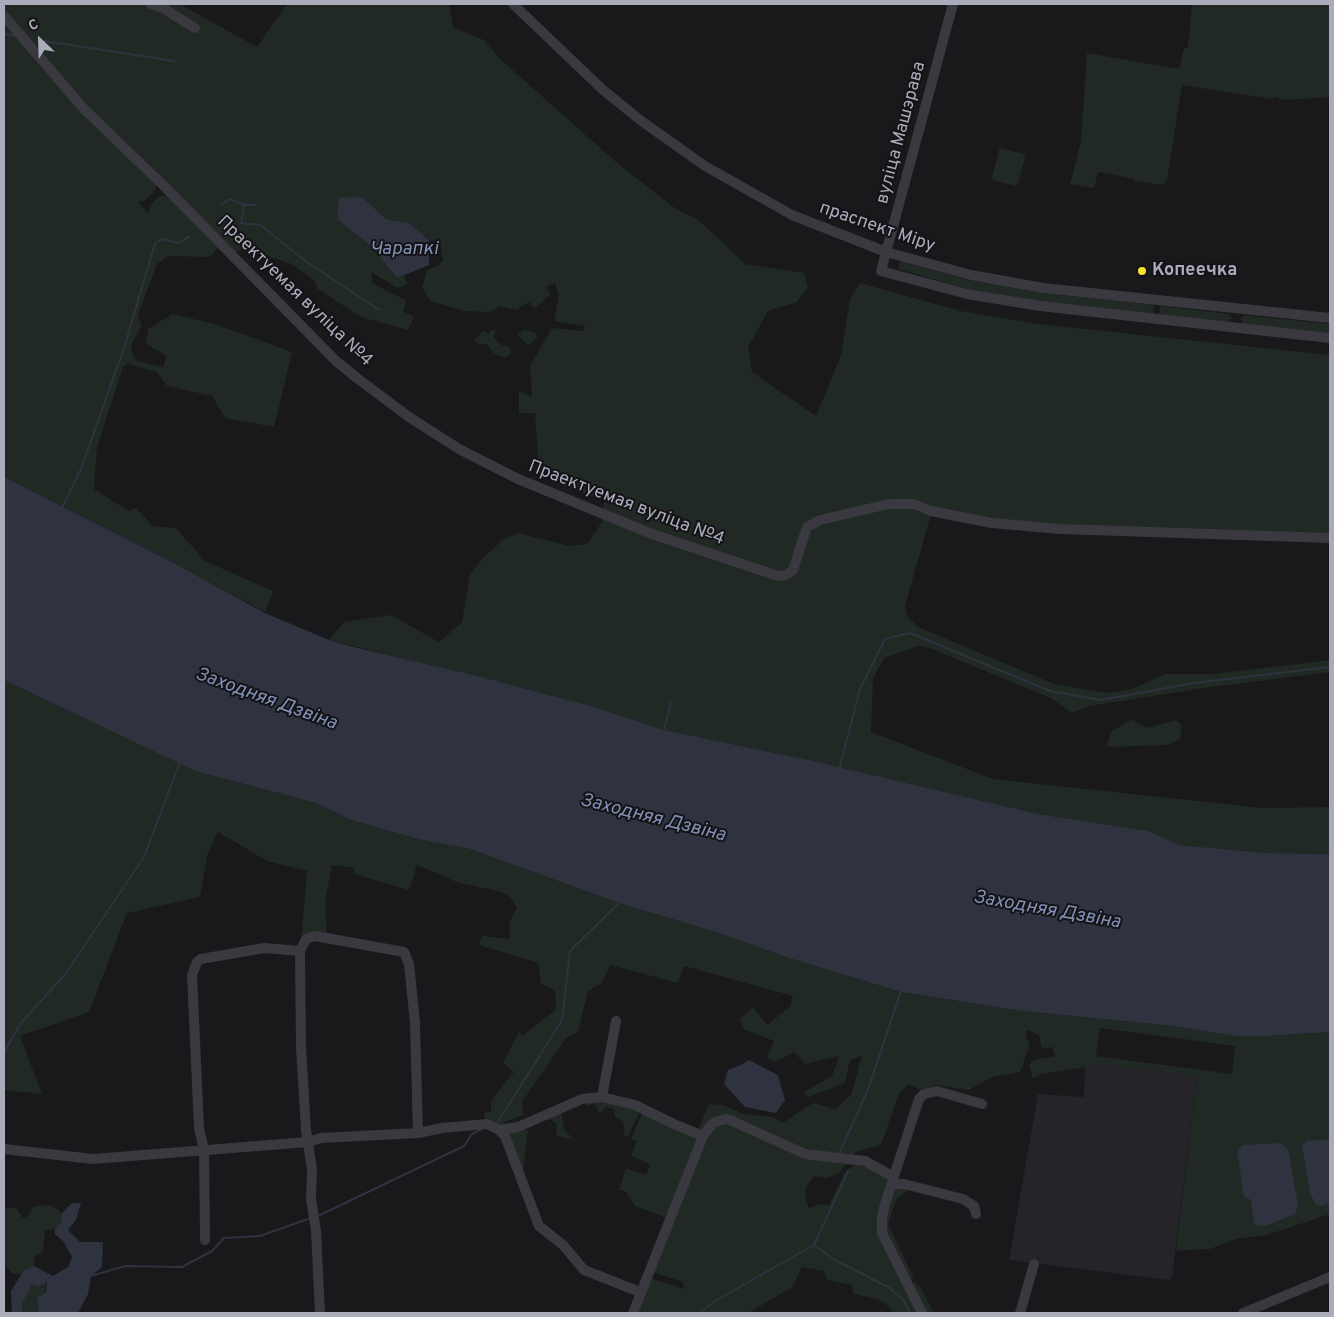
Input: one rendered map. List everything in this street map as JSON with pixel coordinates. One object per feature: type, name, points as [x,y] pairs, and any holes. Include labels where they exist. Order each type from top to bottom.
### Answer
[{"type":"street","points":[[150,4],[163,8],[195,28]]},
{"type":"street","name":"праспект Міру","points":[[513,4],[609,95],[640,120],[705,166],[792,215],[886,252],[971,275],[1042,288],[1330,318]]},
{"type":"street","name":"вуліца Машэрава","points":[[881,271],[953,4]]},
{"type":"street","name":"Праектуемая вуліца №4","points":[[4,16],[84,109],[166,188],[336,361],[408,417],[459,449],[518,479],[711,555],[778,576],[786,575],[793,570],[797,563],[807,527],[820,520],[889,504],[909,504],[992,523],[1061,530],[1330,538]]},
{"type":"street","name":"праспект Міру","points":[[881,271],[967,294],[1040,306],[1330,338]]},
{"type":"street","points":[[1236,328],[1237,309]]},
{"type":"street","points":[[320,1313],[316,1231],[311,1200],[312,1170],[308,1142],[302,1048],[300,951],[306,939],[315,936],[396,949],[406,954],[409,964],[415,1023],[418,1133]]},
{"type":"street","points":[[205,1240],[204,1150],[199,1128],[193,970],[201,959],[264,948],[300,951]]},
{"type":"street","points":[[602,1097],[616,1021]]},
{"type":"street","points":[[922,1313],[882,1233],[882,1217],[916,1104],[924,1094],[937,1091],[982,1104]]},
{"type":"street","points":[[4,1149],[93,1159],[308,1142],[321,1138],[418,1133],[480,1124],[499,1130],[518,1127],[582,1099],[602,1097],[635,1105],[703,1136]]},
{"type":"street","points":[[633,1313],[703,1136],[713,1123],[725,1119],[805,1154],[865,1161],[893,1180],[963,1199],[974,1206],[976,1214]]},
{"type":"street","points":[[499,1130],[509,1146],[539,1226],[563,1245],[578,1266],[584,1270],[640,1292]]},
{"type":"street","points":[[1020,1313],[1034,1264]]},
{"type":"street","points":[[1243,1313],[1330,1277]]},
{"type":"shaded area","points":[[4,4],[180,4],[257,47],[287,4],[449,4],[453,27],[484,40],[498,57],[616,162],[676,209],[700,221],[745,264],[804,273],[808,287],[797,302],[768,311],[748,347],[752,372],[816,416],[841,355],[850,299],[860,283],[961,311],[1038,324],[1330,355],[1330,542],[1136,534],[931,514],[905,606],[908,617],[918,627],[1054,684],[1106,693],[1132,689],[1165,674],[1213,674],[1330,660],[1330,672],[1197,689],[1090,706],[1071,713],[1051,698],[927,647],[918,646],[884,658],[873,678],[871,732],[993,779],[1263,808],[1330,807],[1330,854],[1267,853],[1179,845],[1149,831],[1038,814],[809,760],[664,730],[553,696],[329,640],[344,622],[391,615],[439,642],[462,622],[470,574],[486,555],[504,539],[518,533],[569,546],[587,544],[602,522],[604,500],[551,482],[538,459],[535,413],[519,413],[519,391],[532,397],[530,366],[552,328],[584,331],[585,326],[554,321],[559,295],[555,283],[546,286],[551,294],[535,308],[529,302],[516,310],[499,306],[491,312],[464,311],[430,301],[422,287],[427,270],[436,267],[443,261],[440,242],[429,240],[409,223],[386,219],[362,197],[337,219],[373,248],[397,278],[403,275],[408,284],[397,288],[371,272],[372,283],[407,301],[403,311],[414,317],[408,330],[361,317],[318,289],[314,280],[292,264],[264,255],[250,247],[235,252],[86,105],[4,11]]},
{"type":"shaded area","points":[[1192,4],[1330,4],[1330,97],[1283,100],[1277,97],[1272,99],[1182,85],[1167,180],[1163,185],[1134,181],[1134,179],[1098,172],[1094,188],[1070,184],[1081,141],[1087,53],[1179,69],[1184,49],[1188,47]]},
{"type":"shaded area","points":[[4,22],[156,183],[156,189],[145,201],[138,202],[148,213],[151,204],[159,196],[170,195],[219,247],[210,257],[168,256],[157,264],[138,315],[142,326],[131,345],[132,353],[137,361],[163,367],[167,356],[146,344],[148,329],[172,314],[215,324],[292,352],[274,427],[225,418],[212,396],[167,386],[157,372],[128,364],[123,367],[97,447],[94,489],[129,511],[136,508],[153,526],[176,528],[205,561],[273,591],[265,612],[174,563],[4,477]]},
{"type":"shaded area","points":[[1001,148],[1024,154],[1025,157],[1018,184],[1015,186],[993,180],[992,177]]},
{"type":"shaded area","points":[[900,261],[969,280],[1042,293],[1154,305],[1153,314],[1041,302],[968,289],[898,269]]},
{"type":"shaded area","points":[[1160,306],[1229,314],[1233,318],[1228,322],[1159,315]]},
{"type":"shaded area","points":[[1244,315],[1330,324],[1330,333],[1243,324],[1240,319]]},
{"type":"shaded area","points":[[491,330],[496,330],[493,337],[502,345],[510,347],[511,354],[505,358],[495,354],[486,344],[479,344],[474,339],[483,331],[489,334]]},
{"type":"shaded area","points":[[524,330],[535,332],[538,337],[528,345],[517,334]]},
{"type":"shaded area","points":[[4,680],[195,771],[316,803],[351,820],[418,839],[470,849],[619,903],[716,932],[789,958],[901,992],[1022,1011],[1173,1026],[1236,1036],[1330,1032],[1330,1214],[1267,1235],[1236,1239],[1210,1249],[1176,1251],[1197,1076],[1105,1064],[1042,1074],[1033,1079],[1029,1065],[1033,1060],[1055,1056],[1052,1047],[1042,1049],[1039,1035],[1028,1030],[1025,1035],[1030,1044],[1020,1072],[992,1077],[969,1090],[936,1085],[924,1091],[909,1084],[899,1093],[881,1145],[855,1152],[839,1173],[827,1178],[814,1176],[806,1187],[805,1199],[809,1208],[820,1204],[829,1205],[845,1172],[856,1164],[864,1163],[888,1177],[880,1217],[920,1313],[892,1313],[892,1309],[880,1300],[854,1294],[851,1285],[827,1280],[824,1271],[802,1267],[792,1287],[750,1312],[636,1313],[650,1278],[684,1289],[683,1282],[653,1272],[709,1129],[731,1118],[702,1131],[698,1130],[709,1104],[723,1105],[743,1114],[773,1117],[783,1123],[813,1103],[835,1109],[851,1095],[862,1056],[850,1060],[845,1083],[808,1097],[804,1092],[832,1076],[839,1056],[805,1064],[794,1052],[775,1062],[767,1057],[774,1041],[743,1029],[740,1019],[753,1007],[767,1025],[790,1007],[793,996],[684,966],[678,983],[610,965],[602,983],[588,991],[578,1032],[566,1038],[522,1102],[524,1115],[504,1122],[501,1128],[528,1130],[523,1174],[511,1144],[485,1120],[484,1114],[486,1111],[491,1112],[491,1101],[514,1072],[503,1063],[519,1032],[522,1036],[556,1009],[555,990],[541,984],[538,963],[479,945],[482,936],[510,939],[509,923],[517,908],[511,898],[502,892],[459,883],[417,865],[409,890],[354,874],[355,868],[332,865],[325,902],[327,935],[301,940],[307,871],[267,861],[218,832],[208,852],[200,897],[127,913],[89,1012],[20,1036],[42,1094],[4,1090]],"holes":[[[1100,1028],[1235,1046],[1232,1074],[1096,1056]]]},
{"type":"shaded area","points":[[1131,719],[1147,728],[1176,720],[1182,725],[1180,738],[1169,745],[1110,747],[1107,745],[1111,732]]},
{"type":"shaded area","points":[[1105,1064],[1197,1076],[1172,1277],[1169,1280],[1009,1260],[1038,1094],[1084,1097],[1085,1067]]},
{"type":"shaded area","points":[[593,1098],[640,1111],[628,1137],[623,1135],[625,1129],[623,1121],[615,1117],[614,1109],[606,1107],[599,1114],[595,1104],[586,1106],[583,1101]]},
{"type":"shaded area","points":[[561,1111],[564,1129],[574,1140],[557,1136],[556,1123],[546,1117]]},
{"type":"shaded area","points":[[642,1113],[698,1138],[667,1218],[635,1206],[626,1192],[619,1190],[626,1168],[646,1175],[650,1164],[631,1156],[637,1141],[631,1139]]},
{"type":"shaded area","points":[[896,1187],[910,1189],[897,1198],[888,1224],[914,1278],[910,1280],[883,1225],[890,1195]]},
{"type":"shaded area","points":[[50,1205],[62,1213],[62,1223],[55,1229],[45,1231],[43,1251],[35,1256],[34,1266],[24,1270],[22,1274],[12,1273],[4,1265],[4,1208],[16,1208],[23,1218],[28,1216],[34,1206]]},
{"type":"shaded area","points":[[915,1281],[934,1313],[924,1313],[911,1283]]},
{"type":"shaded area","points":[[47,1282],[39,1313],[22,1313],[23,1302],[32,1283]]},
{"type":"water","name":"Чарапкі","points":[[362,197],[386,219],[409,223],[429,240],[429,265],[397,278],[373,248],[337,219],[339,198]]},
{"type":"water","name":"Заходняя Дзвіна","points":[[4,477],[174,563],[265,613],[329,640],[587,705],[664,730],[809,760],[1038,814],[1149,831],[1179,845],[1267,853],[1330,854],[1330,1032],[1236,1036],[1173,1026],[1022,1011],[901,992],[789,958],[716,932],[619,903],[470,849],[418,839],[351,820],[316,803],[195,771],[4,680]]},
{"type":"water","points":[[749,1060],[778,1075],[785,1100],[776,1113],[745,1107],[724,1084],[728,1070]]},
{"type":"water","points":[[1330,1139],[1330,1203],[1321,1206],[1316,1205],[1310,1193],[1302,1146],[1307,1141]]},
{"type":"water","points":[[1281,1143],[1288,1149],[1298,1205],[1295,1214],[1267,1225],[1257,1226],[1254,1224],[1251,1200],[1244,1196],[1237,1151],[1243,1145]]},
{"type":"water","points":[[72,1203],[81,1203],[76,1220],[68,1230],[80,1242],[103,1242],[102,1267],[91,1276],[88,1294],[78,1313],[39,1313],[37,1298],[46,1292],[47,1282],[38,1286],[32,1284],[23,1302],[22,1313],[12,1313],[11,1291],[24,1270],[34,1266],[53,1276],[68,1267],[72,1257],[63,1241],[55,1234],[55,1229],[61,1223],[62,1213]]},
{"type":"waterway","points":[[4,34],[15,36]]},
{"type":"waterway","points":[[38,40],[174,61]]},
{"type":"waterway","points":[[221,205],[230,199],[244,205],[255,205]]},
{"type":"waterway","points":[[244,205],[241,223],[260,225],[307,262],[379,310]]},
{"type":"waterway","points":[[62,508],[81,469],[125,345],[155,243],[162,239],[178,243],[189,237]]},
{"type":"waterway","points":[[839,770],[860,689],[885,639],[910,633],[1050,691],[1101,700],[1194,683],[1330,667]]},
{"type":"waterway","points":[[664,730],[671,703]]},
{"type":"waterway","points":[[4,1052],[21,1023],[67,972],[144,857],[180,762]]},
{"type":"waterway","points":[[498,1122],[562,1020],[570,951],[620,902]]},
{"type":"waterway","points":[[840,1152],[869,1087],[901,991]]},
{"type":"waterway","points":[[320,1215],[464,1146],[472,1134],[482,1129]]},
{"type":"waterway","points":[[700,1313],[715,1301],[814,1245],[848,1171]]},
{"type":"waterway","points":[[91,1276],[125,1266],[182,1267],[212,1251],[224,1238],[260,1236],[308,1219]]},
{"type":"waterway","points":[[814,1245],[833,1259],[890,1288],[904,1301],[910,1313]]},
{"type":"place","name":"Копеечка","points":[[1142,271]]}]
